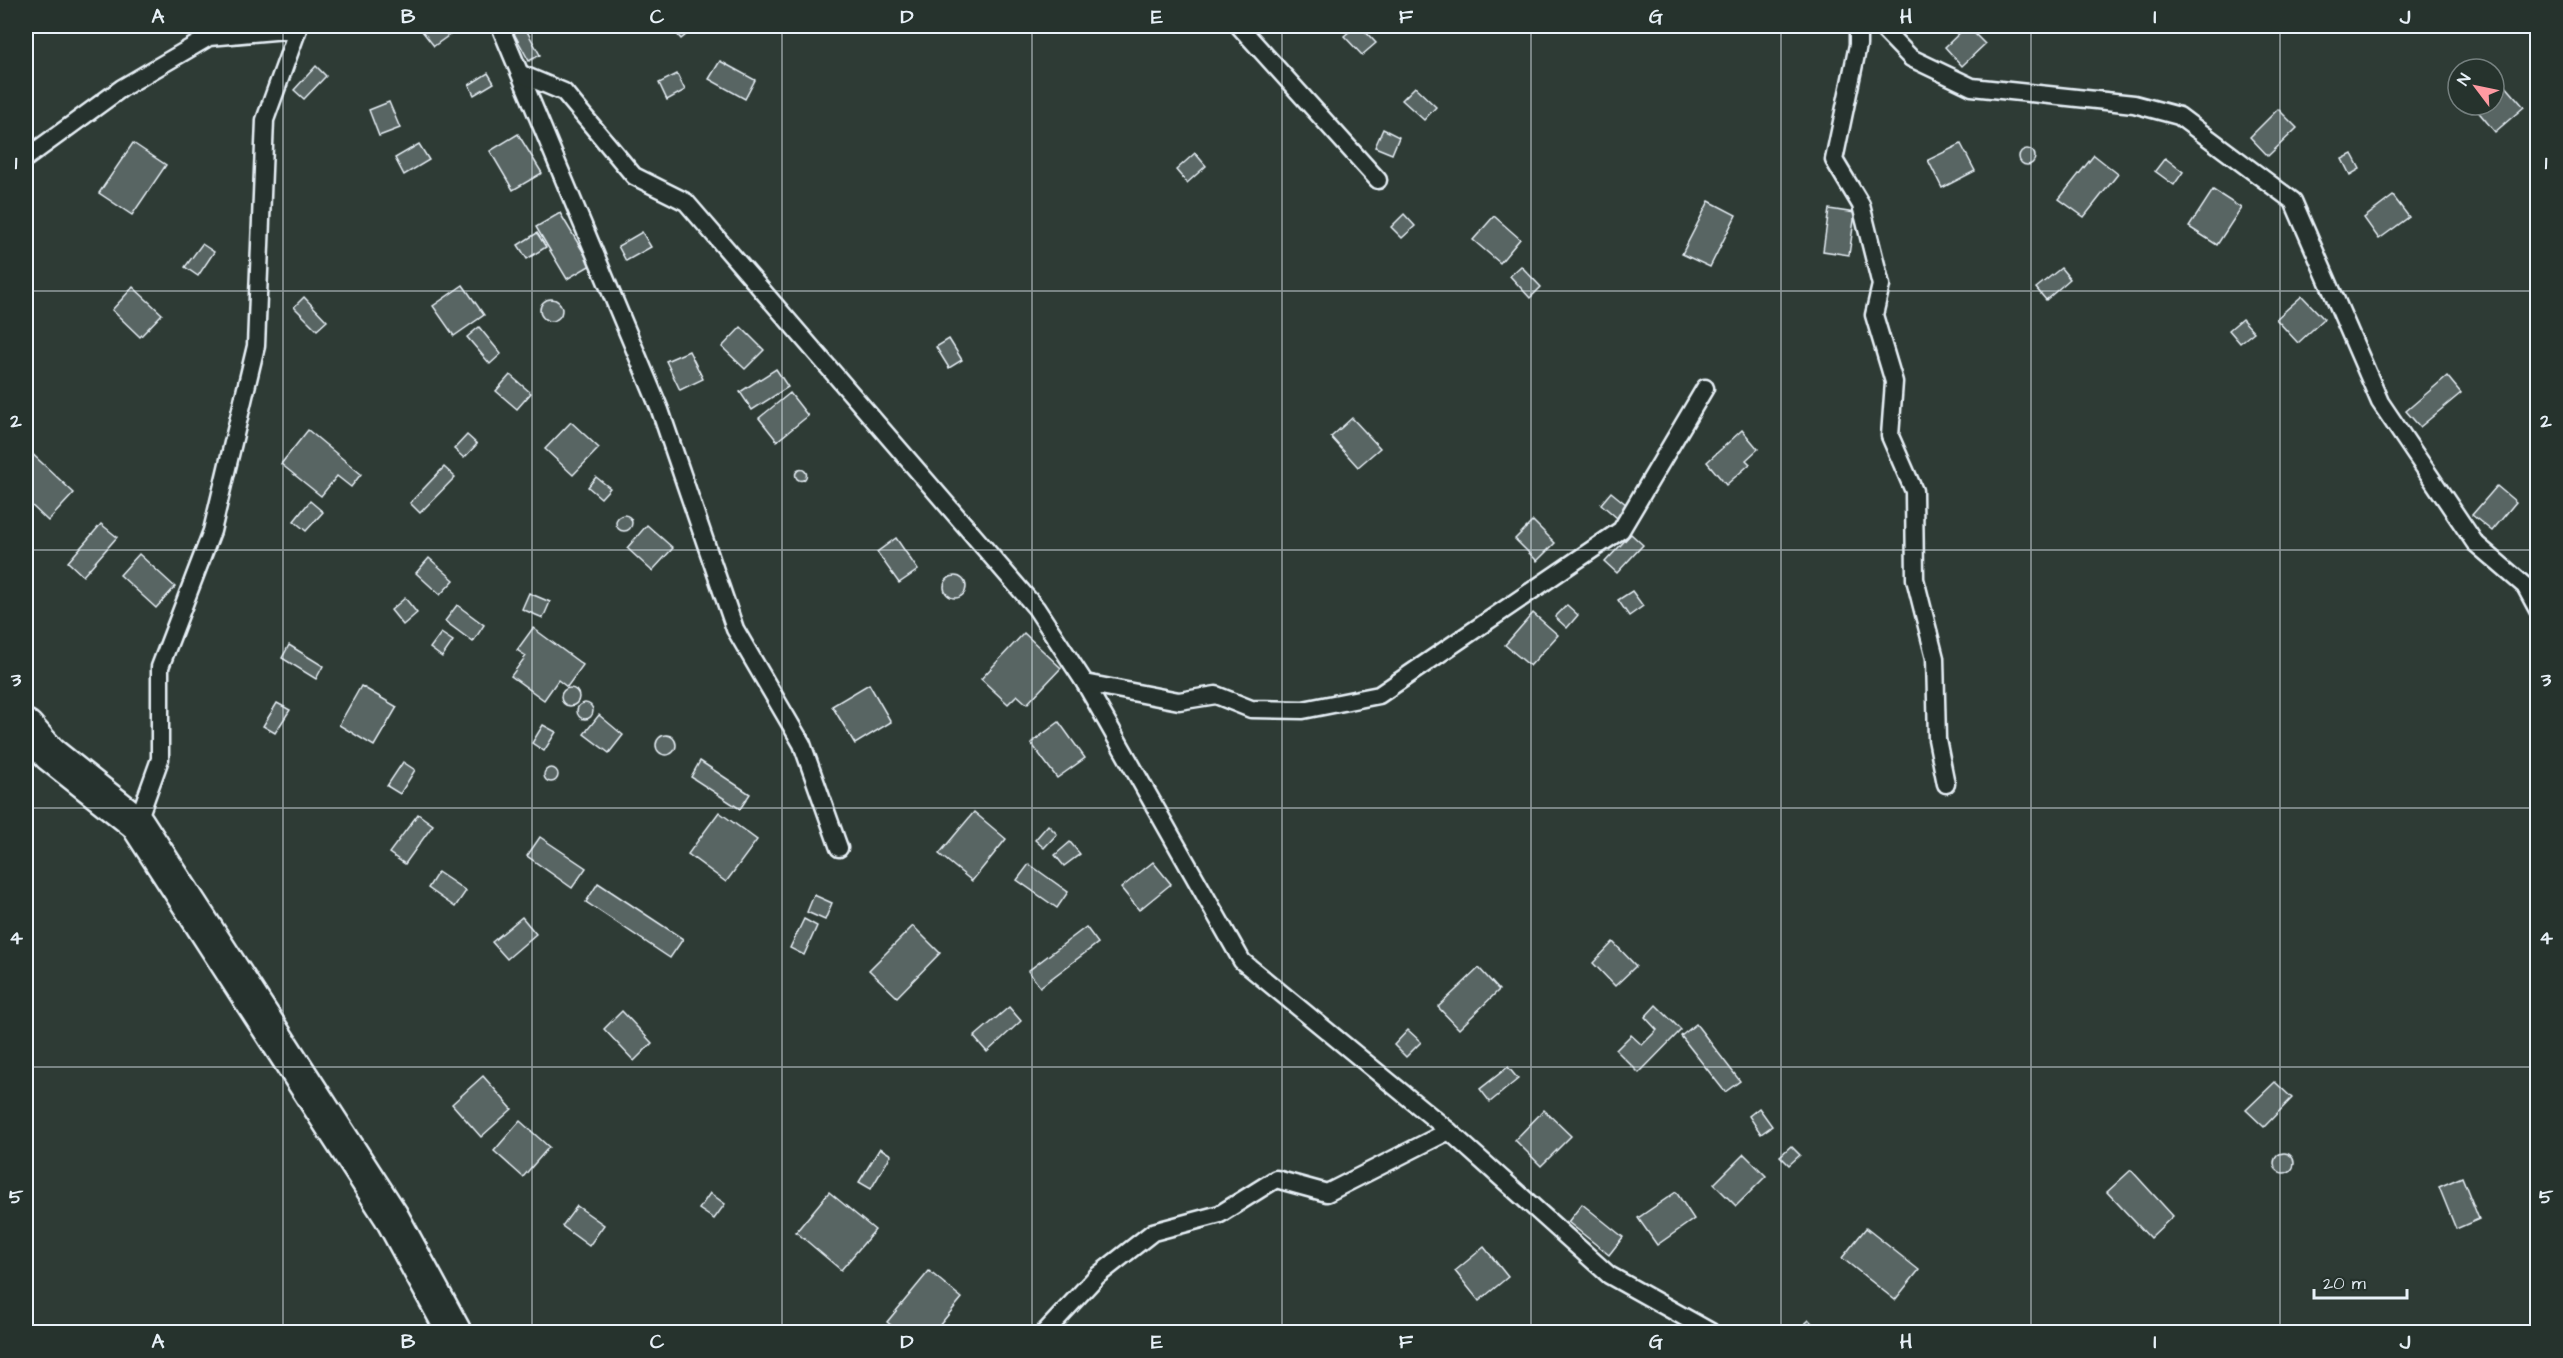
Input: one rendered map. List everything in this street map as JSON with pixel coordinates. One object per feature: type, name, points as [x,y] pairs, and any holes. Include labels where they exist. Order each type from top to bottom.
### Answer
[{"type":"street","points":[[26,727],[50,754],[137,822],[391,1216],[454,1332]]},
{"type":"lane","points":[[500,26],[660,410],[735,629],[802,744],[839,848]]},
{"type":"lane","points":[[1239,26],[1378,180]]},
{"type":"lane","points":[[1858,26],[1858,45],[1834,160],[1861,204],[1881,285],[1874,315],[1894,382],[1890,436],[1914,491],[1915,579],[1935,658],[1937,739],[1946,784]]},
{"type":"lane","points":[[1880,26],[1911,58],[1972,87],[2134,105],[2179,116],[2293,201],[2380,402],[2475,543],[2525,586],[2538,610]]},
{"type":"lane","points":[[26,158],[122,88],[209,38],[298,27],[265,120],[256,346],[212,531],[160,667],[160,759],[137,822]]},
{"type":"lane","points":[[521,74],[564,92],[634,176],[686,202],[1036,608],[1085,683],[1242,961],[1449,1131],[1609,1275],[1711,1332]]},
{"type":"lane","points":[[1085,683],[1179,701],[1216,695],[1251,709],[1303,710],[1379,695],[1621,530],[1705,388]]},
{"type":"lane","points":[[1045,1332],[1097,1276],[1153,1232],[1220,1214],[1275,1179],[1327,1193],[1449,1131]]},
{"type":"building","points":[[418,26],[462,26],[434,46]]},
{"type":"building","points":[[510,26],[524,26],[540,55],[529,61]]},
{"type":"building","points":[[670,26],[697,26],[681,39]]},
{"type":"building","points":[[1356,26],[1360,26],[1376,43],[1362,55],[1344,36]]},
{"type":"building","points":[[1967,26],[1985,44],[1962,66],[1945,47]]},
{"type":"building","points":[[720,61],[755,80],[745,99],[709,79]]},
{"type":"building","points":[[316,66],[326,76],[304,99],[294,90]]},
{"type":"building","points":[[488,73],[494,83],[474,95],[469,85]]},
{"type":"building","points":[[677,74],[685,90],[667,100],[659,83]]},
{"type":"building","points":[[2506,86],[2524,107],[2495,132],[2483,117],[2506,117]]},
{"type":"building","points":[[1415,87],[1436,107],[1424,120],[1402,100]]},
{"type":"building","points":[[389,102],[400,128],[379,136],[369,110]]},
{"type":"building","points":[[2278,109],[2297,128],[2268,156],[2250,137]]},
{"type":"building","points":[[1383,129],[1399,137],[1392,154],[1375,147]]},
{"type":"building","points":[[518,134],[542,173],[513,190],[490,151]]},
{"type":"building","points":[[133,143],[166,165],[132,215],[99,193]]},
{"type":"building","points":[[419,144],[429,160],[404,175],[395,158]]},
{"type":"building","points":[[1961,144],[1975,171],[1942,188],[1928,160]]},
{"type":"building","points":[[2024,149],[2030,149],[2035,157],[2033,163],[2024,165],[2019,160],[2019,154]]},
{"type":"building","points":[[1195,153],[1206,166],[1187,183],[1176,170]]},
{"type":"building","points":[[2352,154],[2360,169],[2350,175],[2342,159]]},
{"type":"building","points":[[2094,155],[2118,174],[2084,217],[2059,199]]},
{"type":"building","points":[[2165,158],[2183,172],[2174,185],[2155,171]]},
{"type":"building","points":[[2213,190],[2241,208],[2217,245],[2189,227]]},
{"type":"building","points":[[2393,196],[2409,217],[2379,239],[2364,218]]},
{"type":"building","points":[[1709,201],[1736,215],[1710,267],[1682,254]]},
{"type":"building","points":[[1829,209],[1855,213],[1849,255],[1823,251]]},
{"type":"building","points":[[560,213],[591,265],[567,279],[536,227]]},
{"type":"building","points":[[1404,214],[1415,226],[1402,238],[1391,227]]},
{"type":"building","points":[[1494,216],[1520,239],[1500,263],[1473,240]]},
{"type":"building","points":[[642,232],[651,247],[626,261],[618,246]]},
{"type":"building","points":[[537,233],[546,247],[527,259],[518,245]]},
{"type":"building","points":[[202,244],[214,252],[198,276],[185,267]]},
{"type":"building","points":[[1521,266],[1541,287],[1530,298],[1510,276]]},
{"type":"building","points":[[2061,268],[2070,279],[2046,300],[2036,288]]},
{"type":"building","points":[[463,285],[484,315],[454,336],[433,306]]},
{"type":"building","points":[[133,287],[162,314],[140,337],[112,310]]},
{"type":"building","points":[[2302,296],[2324,319],[2298,343],[2276,319]]},
{"type":"building","points":[[304,297],[327,321],[317,330],[294,307]]},
{"type":"building","points":[[551,299],[559,302],[562,310],[559,318],[551,321],[543,318],[540,310],[543,302]]},
{"type":"building","points":[[2242,319],[2254,332],[2240,343],[2229,330]]},
{"type":"building","points":[[479,327],[501,354],[490,364],[467,337]]},
{"type":"building","points":[[741,327],[764,350],[745,369],[722,347]]},
{"type":"building","points":[[949,339],[962,360],[949,368],[936,347]]},
{"type":"building","points":[[689,351],[703,379],[680,390],[666,361]]},
{"type":"building","points":[[776,369],[788,387],[752,410],[740,392]]},
{"type":"building","points":[[510,375],[531,393],[517,409],[496,391]]},
{"type":"building","points":[[2447,376],[2461,393],[2420,427],[2406,411]]},
{"type":"building","points":[[790,393],[808,416],[777,441],[759,418]]},
{"type":"building","points":[[1352,418],[1380,448],[1358,467],[1331,437]]},
{"type":"building","points":[[571,422],[599,448],[573,475],[545,449]]},
{"type":"building","points":[[308,430],[361,474],[351,487],[337,476],[321,496],[281,464]]},
{"type":"building","points":[[1742,430],[1758,449],[1746,460],[1750,464],[1726,485],[1707,462]]},
{"type":"building","points":[[467,435],[477,444],[464,458],[454,449]]},
{"type":"building","points":[[26,448],[74,493],[48,521],[26,500]]},
{"type":"building","points":[[444,467],[455,477],[420,513],[410,503]]},
{"type":"building","points":[[801,469],[807,475],[801,481],[795,475]]},
{"type":"building","points":[[596,477],[610,488],[601,498],[588,487]]},
{"type":"building","points":[[2497,486],[2516,502],[2492,531],[2472,515]]},
{"type":"building","points":[[1611,492],[1627,505],[1617,518],[1601,504]]},
{"type":"building","points":[[310,501],[323,512],[306,531],[294,521]]},
{"type":"building","points":[[621,515],[627,515],[632,523],[630,529],[621,531],[616,526],[616,520]]},
{"type":"building","points":[[1533,521],[1555,543],[1537,561],[1515,539]]},
{"type":"building","points":[[101,524],[117,537],[83,576],[68,562]]},
{"type":"building","points":[[647,525],[673,548],[652,571],[627,548]]},
{"type":"building","points":[[1631,534],[1643,545],[1617,573],[1605,562]]},
{"type":"building","points":[[896,538],[918,570],[899,583],[877,552]]},
{"type":"building","points":[[139,554],[175,587],[156,608],[120,575]]},
{"type":"building","points":[[429,558],[454,580],[440,595],[416,573]]},
{"type":"building","points":[[955,576],[963,579],[966,587],[963,595],[955,598],[947,595],[944,587],[947,579]]},
{"type":"building","points":[[1632,591],[1643,606],[1629,616],[1618,600]]},
{"type":"building","points":[[529,593],[550,602],[543,618],[522,609]]},
{"type":"building","points":[[405,598],[417,613],[403,625],[391,610]]},
{"type":"building","points":[[457,605],[484,625],[473,642],[445,621]]},
{"type":"building","points":[[1567,605],[1578,615],[1567,628],[1555,617]]},
{"type":"building","points":[[1533,613],[1558,635],[1530,666],[1505,645]]},
{"type":"building","points":[[533,628],[583,665],[567,687],[558,680],[544,700],[511,676],[526,656],[517,650]]},
{"type":"building","points":[[441,633],[453,641],[442,657],[430,648]]},
{"type":"building","points":[[1024,633],[1061,668],[1027,704],[1017,695],[1008,704],[981,679]]},
{"type":"building","points":[[289,645],[323,666],[316,679],[282,658]]},
{"type":"building","points":[[869,684],[891,722],[855,744],[832,706]]},
{"type":"building","points":[[361,686],[397,707],[374,746],[339,725]]},
{"type":"building","points":[[570,688],[576,691],[579,697],[576,703],[570,706],[564,703],[561,697],[564,691]]},
{"type":"building","points":[[277,703],[290,710],[275,733],[263,726]]},
{"type":"building","points":[[582,703],[588,703],[593,711],[591,717],[582,719],[577,714],[577,708]]},
{"type":"building","points":[[599,715],[623,735],[609,753],[584,734]]},
{"type":"building","points":[[1059,722],[1085,758],[1057,778],[1031,743]]},
{"type":"building","points":[[543,725],[556,732],[544,751],[532,743]]},
{"type":"building","points":[[662,735],[670,735],[676,741],[676,749],[670,755],[662,755],[656,749],[656,741]]},
{"type":"building","points":[[700,761],[750,794],[740,809],[691,777]]},
{"type":"building","points":[[403,762],[415,770],[400,794],[387,786]]},
{"type":"building","points":[[551,768],[556,770],[558,775],[556,780],[551,782],[546,780],[544,775],[546,770]]},
{"type":"building","points":[[719,812],[757,840],[726,882],[688,854]]},
{"type":"building","points":[[974,812],[1006,839],[972,881],[939,854]]},
{"type":"building","points":[[418,814],[433,825],[405,864],[389,853]]},
{"type":"building","points":[[1048,825],[1057,834],[1044,848],[1035,840]]},
{"type":"building","points":[[540,837],[586,868],[572,888],[527,856]]},
{"type":"building","points":[[1070,842],[1080,854],[1064,866],[1055,855]]},
{"type":"building","points":[[1153,862],[1171,884],[1139,910],[1121,888]]},
{"type":"building","points":[[1029,864],[1068,892],[1057,908],[1017,880]]},
{"type":"building","points":[[438,872],[466,891],[455,907],[428,888]]},
{"type":"building","points":[[598,883],[683,939],[670,958],[586,902]]},
{"type":"building","points":[[814,895],[832,903],[825,920],[807,912]]},
{"type":"building","points":[[522,917],[536,934],[507,959],[492,942]]},
{"type":"building","points":[[804,919],[817,926],[804,955],[790,948]]},
{"type":"building","points":[[913,926],[940,953],[897,997],[869,970]]},
{"type":"building","points":[[1086,927],[1098,943],[1040,987],[1028,971]]},
{"type":"building","points":[[1613,942],[1636,966],[1615,986],[1593,963]]},
{"type":"building","points":[[1479,968],[1499,990],[1459,1029],[1438,1007]]},
{"type":"building","points":[[1656,1005],[1681,1030],[1639,1073],[1616,1050],[1631,1035],[1642,1045],[1657,1030],[1645,1017]]},
{"type":"building","points":[[1009,1007],[1021,1021],[987,1052],[974,1037]]},
{"type":"building","points":[[622,1011],[652,1043],[634,1061],[604,1029]]},
{"type":"building","points":[[1696,1024],[1740,1081],[1725,1092],[1681,1036]]},
{"type":"building","points":[[1408,1030],[1421,1042],[1406,1057],[1394,1045]]},
{"type":"building","points":[[1508,1067],[1518,1079],[1490,1102],[1480,1089]]},
{"type":"building","points":[[483,1076],[512,1109],[481,1137],[452,1104]]},
{"type":"building","points":[[2275,1082],[2292,1098],[2264,1127],[2246,1110]]},
{"type":"building","points":[[1759,1108],[1772,1126],[1761,1134],[1749,1116]]},
{"type":"building","points":[[1544,1110],[1571,1136],[1541,1166],[1515,1140]]},
{"type":"building","points":[[520,1121],[549,1147],[523,1177],[494,1151]]},
{"type":"building","points":[[1791,1146],[1800,1155],[1789,1165],[1780,1156]]},
{"type":"building","points":[[880,1148],[891,1155],[871,1189],[859,1182]]},
{"type":"building","points":[[2284,1153],[2291,1156],[2294,1163],[2291,1170],[2284,1173],[2277,1170],[2274,1163],[2277,1156]]},
{"type":"building","points":[[1744,1154],[1766,1176],[1736,1206],[1714,1184]]},
{"type":"building","points":[[2131,1170],[2173,1216],[2150,1238],[2107,1192]]},
{"type":"building","points":[[2462,1177],[2479,1219],[2456,1229],[2439,1187]]},
{"type":"building","points":[[829,1192],[875,1230],[841,1270],[796,1232]]},
{"type":"building","points":[[1676,1192],[1694,1219],[1657,1245],[1638,1218]]},
{"type":"building","points":[[710,1193],[725,1204],[714,1219],[699,1209]]},
{"type":"building","points":[[1582,1204],[1623,1237],[1609,1255],[1568,1222]]},
{"type":"building","points":[[577,1206],[604,1225],[589,1246],[562,1226]]},
{"type":"building","points":[[1866,1228],[1919,1270],[1895,1300],[1842,1258]]},
{"type":"building","points":[[1484,1247],[1508,1277],[1479,1301],[1455,1271]]},
{"type":"building","points":[[929,1271],[962,1298],[934,1332],[900,1332],[887,1322]]},
{"type":"building","points":[[1809,1320],[1820,1332],[1796,1332]]}]
